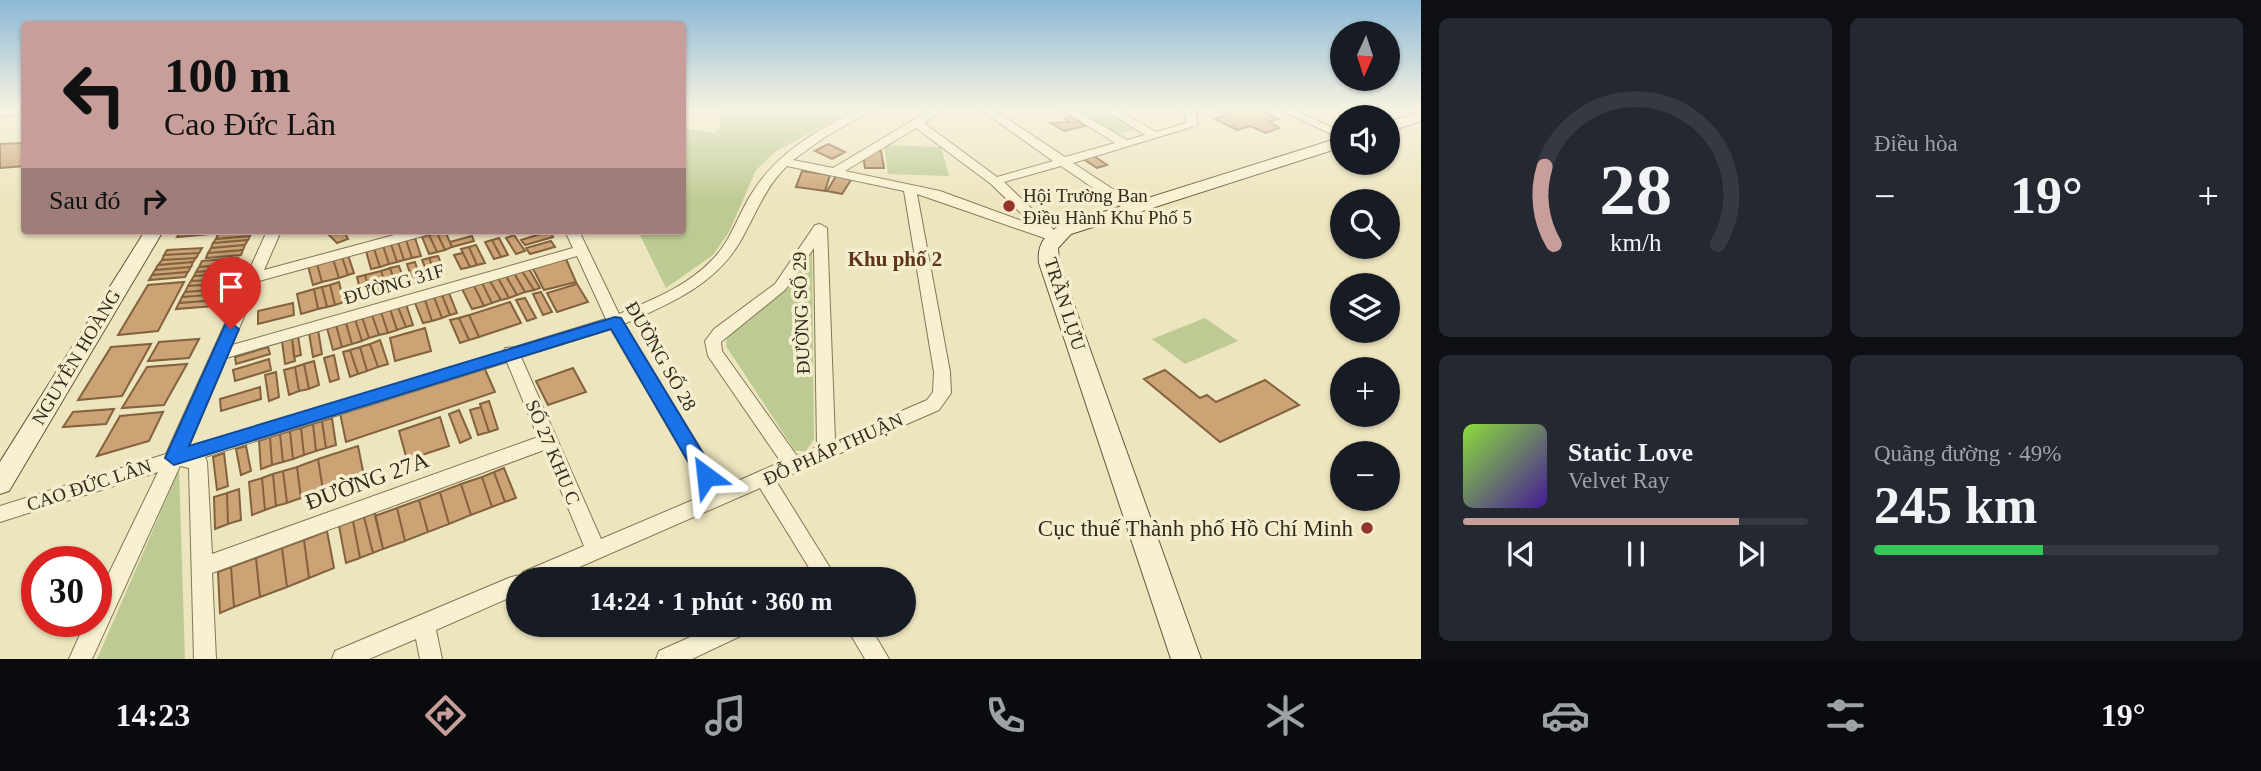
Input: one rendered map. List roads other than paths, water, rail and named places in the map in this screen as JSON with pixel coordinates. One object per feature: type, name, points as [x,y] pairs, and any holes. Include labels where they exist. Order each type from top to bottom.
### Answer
[{"type":"street","name":"CAO ĐỨC LÂN","points":[[0,514],[511,352],[615,322],[675,293],[713,268],[740,234],[757,195],[782,161],[809,141]]},
{"type":"street","points":[[835,172],[888,141]]},
{"type":"street","points":[[940,141],[995,181],[1053,237]]},
{"type":"street","points":[[1032,141],[1132,208]]},
{"type":"street","points":[[1120,141],[1125,144]]},
{"type":"street","points":[[995,181],[1135,141]]},
{"type":"street","name":"TRẦN LỰU","points":[[1186,659],[1047,251],[1053,237],[1065,230],[1330,143]]},
{"type":"street","points":[[782,161],[935,194],[1053,237]]},
{"type":"street","name":"ĐỖ PHÁP THUẬN","points":[[558,567],[933,405],[942,393],[942,372],[910,189]]},
{"type":"street","name":"ĐƯỜNG SỐ 29","points":[[794,466],[715,352],[713,341],[720,332],[780,287],[820,228],[826,452]]},
{"type":"street","name":"NGUYỄN HOÀNG","points":[[0,484],[152,235]]},
{"type":"street","points":[[80,659],[174,458],[272,235]]},
{"type":"street","points":[[253,278],[410,235]]},
{"type":"street","name":"ĐƯỜNG SỐ 28","points":[[573,235],[615,322],[720,498]]},
{"type":"street","name":"ĐƯỜNG 31F","points":[[220,354],[579,251]]},
{"type":"street","name":"SỐ 27 KHU C","points":[[511,352],[596,551]]},
{"type":"street","name":"ĐƯỜNG 27A","points":[[202,567],[549,441]]},
{"type":"street","points":[[174,458],[198,462],[205,659]]},
{"type":"street","points":[[764,479],[819,567]]},
{"type":"street","points":[[343,659],[506,589]]},
{"type":"street","points":[[424,624],[431,659]]},
{"type":"street","points":[[667,659],[715,637]]},
{"type":"street","points":[[863,637],[877,659]]},
{"type":"place","name":"Hội Trường Ban Điều Hành Khu Phố 5","points":[[1009,206]]},
{"type":"place","name":"Cục thuế Thành phố Hồ Chí Minh","points":[[1367,528]]},
{"type":"district","name":"Khu phố 2","points":[[895,259]]}]
